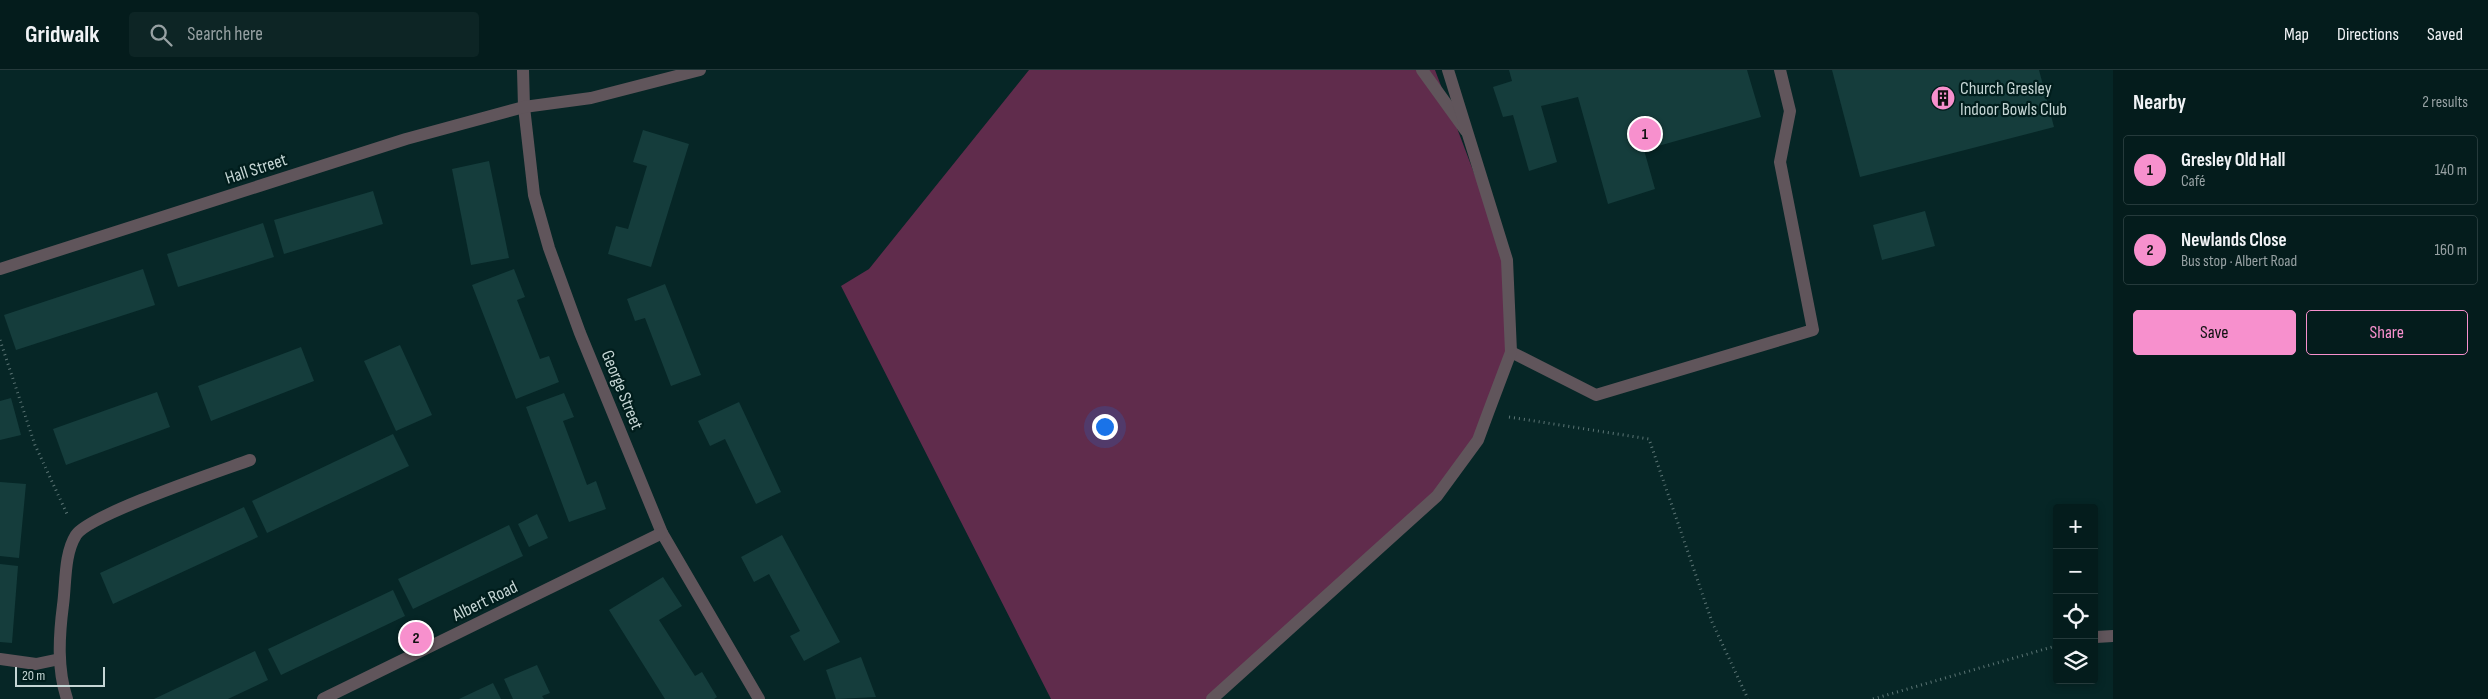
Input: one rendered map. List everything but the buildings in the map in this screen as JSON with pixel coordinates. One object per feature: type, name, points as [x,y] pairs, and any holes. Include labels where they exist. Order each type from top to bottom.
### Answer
[{"type":"street","name":"George Street","points":[[523,70],[524,107],[534,195],[550,248],[580,333],[662,533],[759,699]]},
{"type":"street","name":"Hall Street","points":[[0,269],[406,139],[524,107],[591,98],[700,70]]},
{"type":"street","points":[[1422,70],[1468,134]]},
{"type":"street","points":[[1212,699],[1437,496],[1478,440],[1511,352],[1507,260],[1448,70]]},
{"type":"street","points":[[1511,352],[1596,395],[1814,330],[1780,162],[1790,111],[1780,70]]},
{"type":"street","points":[[67,699],[63,688],[59,633],[68,558],[77,534],[115,510],[250,460]]},
{"type":"street","name":"Albert Road","points":[[323,699],[662,533]]},
{"type":"street","points":[[2098,637],[2113,636]]},
{"type":"street","points":[[0,659],[36,664],[60,659]]},
{"type":"path","points":[[0,340],[35,445],[77,534]]},
{"type":"path","points":[[1488,413],[1649,439],[1712,622],[1748,699]]},
{"type":"path","points":[[1873,699],[2053,647]]},
{"type":"shaded area","points":[[1029,70],[1435,70],[1507,260],[1511,352],[1478,440],[1437,496],[1212,699],[1051,699],[841,286],[869,269]]},
{"type":"place","name":"Church Gresley Indoor Bowls Club","points":[[1943,98]]},
{"type":"place","name":"Gresley Old Hall","points":[[1645,134]]},
{"type":"place","name":"Newlands Close","points":[[416,638]]}]
